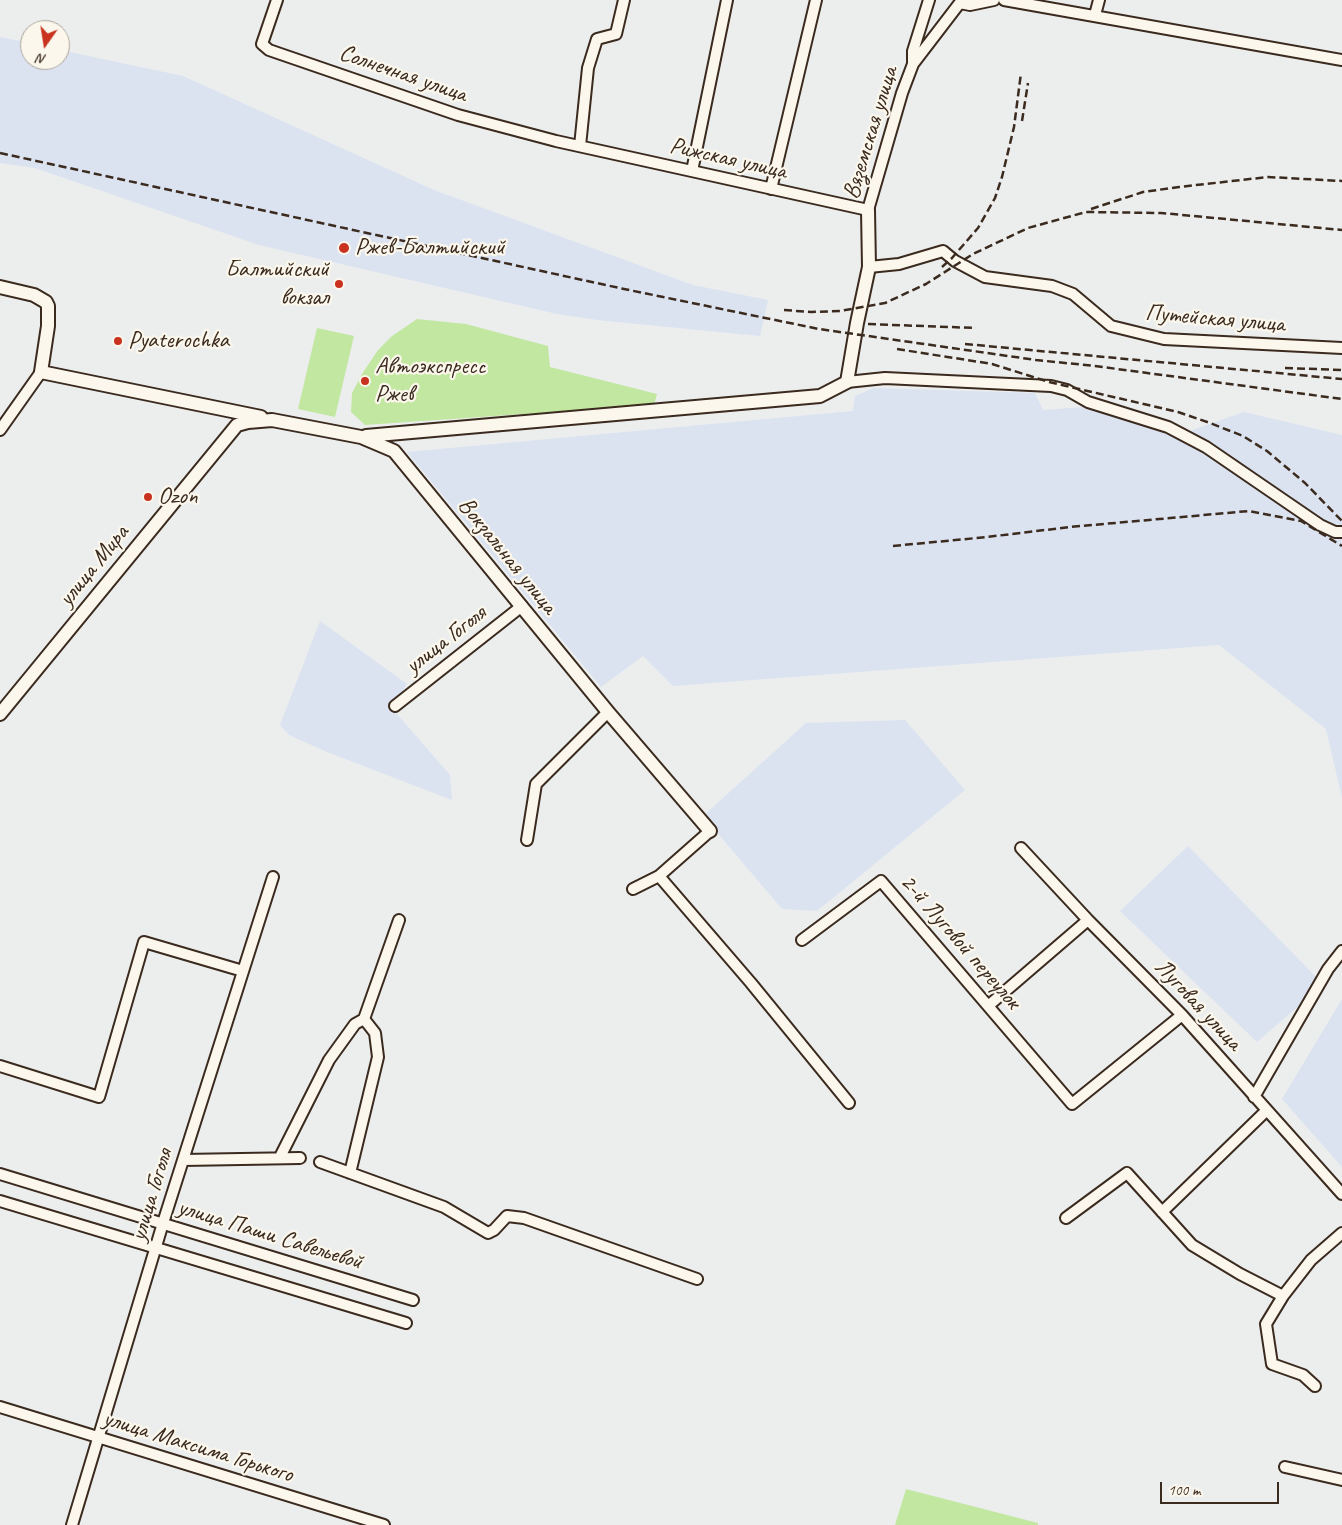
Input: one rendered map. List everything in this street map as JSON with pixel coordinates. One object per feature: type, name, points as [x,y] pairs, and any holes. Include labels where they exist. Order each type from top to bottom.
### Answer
[{"type":"street","name":"Солнечная улица","points":[[277,0],[262,44],[269,50],[458,115],[580,146]]},
{"type":"street","points":[[580,146],[588,68],[597,39],[616,34],[624,0]]},
{"type":"street","points":[[692,171],[727,0]]},
{"type":"street","points":[[771,189],[816,0]]},
{"type":"street","points":[[914,64],[913,51],[929,0]]},
{"type":"street","points":[[961,1],[970,5],[994,0]]},
{"type":"street","points":[[1004,0],[1342,60]]},
{"type":"street","points":[[1095,15],[1099,0]]},
{"type":"street","name":"Вяземская улица","points":[[847,382],[869,267],[868,210],[902,93],[914,64],[961,1]]},
{"type":"street","name":"Рижская улица","points":[[580,146],[868,210]]},
{"type":"street","name":"Путейская улица","points":[[869,267],[899,264],[943,252],[955,261],[985,277],[1052,286],[1073,294],[1111,326],[1164,339],[1342,348]]},
{"type":"street","points":[[0,286],[34,294],[46,302],[48,306],[48,326],[41,372],[0,430]]},
{"type":"street","points":[[41,372],[272,420]]},
{"type":"street","points":[[361,437],[820,396],[847,382],[885,378],[1051,386],[1067,390],[1088,402],[1168,427],[1206,448],[1320,524],[1335,532],[1342,532]]},
{"type":"street","points":[[220,446],[232,422],[231,418],[222,409]]},
{"type":"street","name":"Вокзальная улица","points":[[220,446],[237,425],[272,420],[361,437],[394,451],[608,712],[710,831]]},
{"type":"street","name":"улица Мира","points":[[0,714],[220,446]]},
{"type":"street","name":"улица Гоголя","points":[[395,706],[522,606]]},
{"type":"street","points":[[528,840],[536,784],[608,712]]},
{"type":"street","points":[[632,889],[659,876],[710,831]]},
{"type":"street","name":"Луговая улица","points":[[1021,848],[1088,920],[1182,1014],[1342,1194]]},
{"type":"street","points":[[659,876],[751,983],[849,1103]]},
{"type":"street","name":"улица Гоголя","points":[[72,1525],[163,1223],[272,877]]},
{"type":"street","name":"2-й Луговой переулок","points":[[802,940],[881,881],[1072,1104],[1182,1014]]},
{"type":"street","points":[[280,1157],[329,1060],[355,1024],[364,1019],[400,920]]},
{"type":"street","points":[[988,1006],[1088,920]]},
{"type":"street","points":[[0,1066],[99,1097],[144,942],[243,971]]},
{"type":"street","points":[[1254,1097],[1328,970],[1342,951]]},
{"type":"street","points":[[350,1173],[378,1057],[375,1032],[364,1019]]},
{"type":"street","points":[[1162,1212],[1267,1110]]},
{"type":"street","points":[[183,1160],[300,1158]]},
{"type":"street","points":[[320,1162],[444,1207],[488,1233],[494,1230],[506,1216],[524,1218],[697,1279]]},
{"type":"street","points":[[1066,1218],[1127,1173],[1192,1245],[1240,1274],[1283,1296]]},
{"type":"street","name":"улица Паши Савельевой","points":[[0,1174],[413,1300]]},
{"type":"street","name":"улица Паши Савельевой","points":[[0,1201],[406,1323]]},
{"type":"street","points":[[1315,1386],[1303,1375],[1272,1364],[1266,1324],[1283,1296],[1311,1260],[1342,1233]]},
{"type":"street","name":"улица Максима Горького","points":[[0,1408],[384,1525]]},
{"type":"street","points":[[1285,1466],[1342,1480]]},
{"type":"shaded area","points":[[0,37],[20,41],[20,70],[70,70],[70,52],[183,76],[434,190],[693,285],[768,300],[760,336],[597,320],[557,314],[259,245],[35,168],[0,163]]},
{"type":"shaded area","points":[[874,388],[1035,393],[1043,410],[1083,407],[1178,435],[1244,412],[1342,435],[1342,798],[1326,729],[1219,645],[673,686],[643,656],[601,687],[407,452],[853,411],[855,396]]},
{"type":"shaded area","points":[[320,621],[407,684],[391,707],[450,775],[452,800],[327,752],[289,735],[280,725]]},
{"type":"shaded area","points":[[905,720],[965,790],[817,911],[782,909],[703,816],[806,723]]},
{"type":"shaded area","points":[[1188,846],[1316,977],[1301,1004],[1257,1042],[1120,911]]},
{"type":"shaded area","points":[[1342,999],[1342,1167],[1282,1099]]},
{"type":"green space","points":[[417,319],[466,324],[548,346],[550,367],[657,394],[654,405],[365,425],[351,412],[352,393],[378,350],[392,336]]},
{"type":"green space","points":[[317,328],[354,336],[335,417],[298,409]]},
{"type":"green space","points":[[906,1489],[1038,1523],[1038,1525],[895,1525]]},
{"type":"railway","points":[[942,267],[978,228],[995,198],[1014,127],[1021,73]]},
{"type":"railway","points":[[1022,121],[1028,83]]},
{"type":"railway","points":[[0,153],[624,289],[819,329],[1036,360],[1095,366],[1342,399]]},
{"type":"railway","points":[[1091,209],[1143,192],[1268,177],[1342,181]]},
{"type":"railway","points":[[784,310],[811,312],[840,311],[885,303],[926,284],[973,254],[1028,228],[1086,212],[1161,213],[1342,230]]},
{"type":"railway","points":[[868,324],[976,328]]},
{"type":"railway","points":[[965,344],[1342,379]]},
{"type":"railway","points":[[897,349],[992,364],[1049,382],[1178,412],[1210,423],[1243,436],[1267,451],[1305,483],[1342,521]]},
{"type":"railway","points":[[1285,368],[1342,370]]},
{"type":"railway","points":[[893,546],[1070,527],[1249,511],[1301,521],[1342,546]]},
{"type":"place","name":"Ржев-Балтийский","points":[[344,248]]},
{"type":"place","name":"Балтийский вокзал","points":[[339,284]]},
{"type":"place","name":"Pyaterochka","points":[[118,341]]},
{"type":"place","name":"Автоэкспресс Ржев","points":[[365,381]]},
{"type":"place","name":"Ozon","points":[[148,497]]}]
